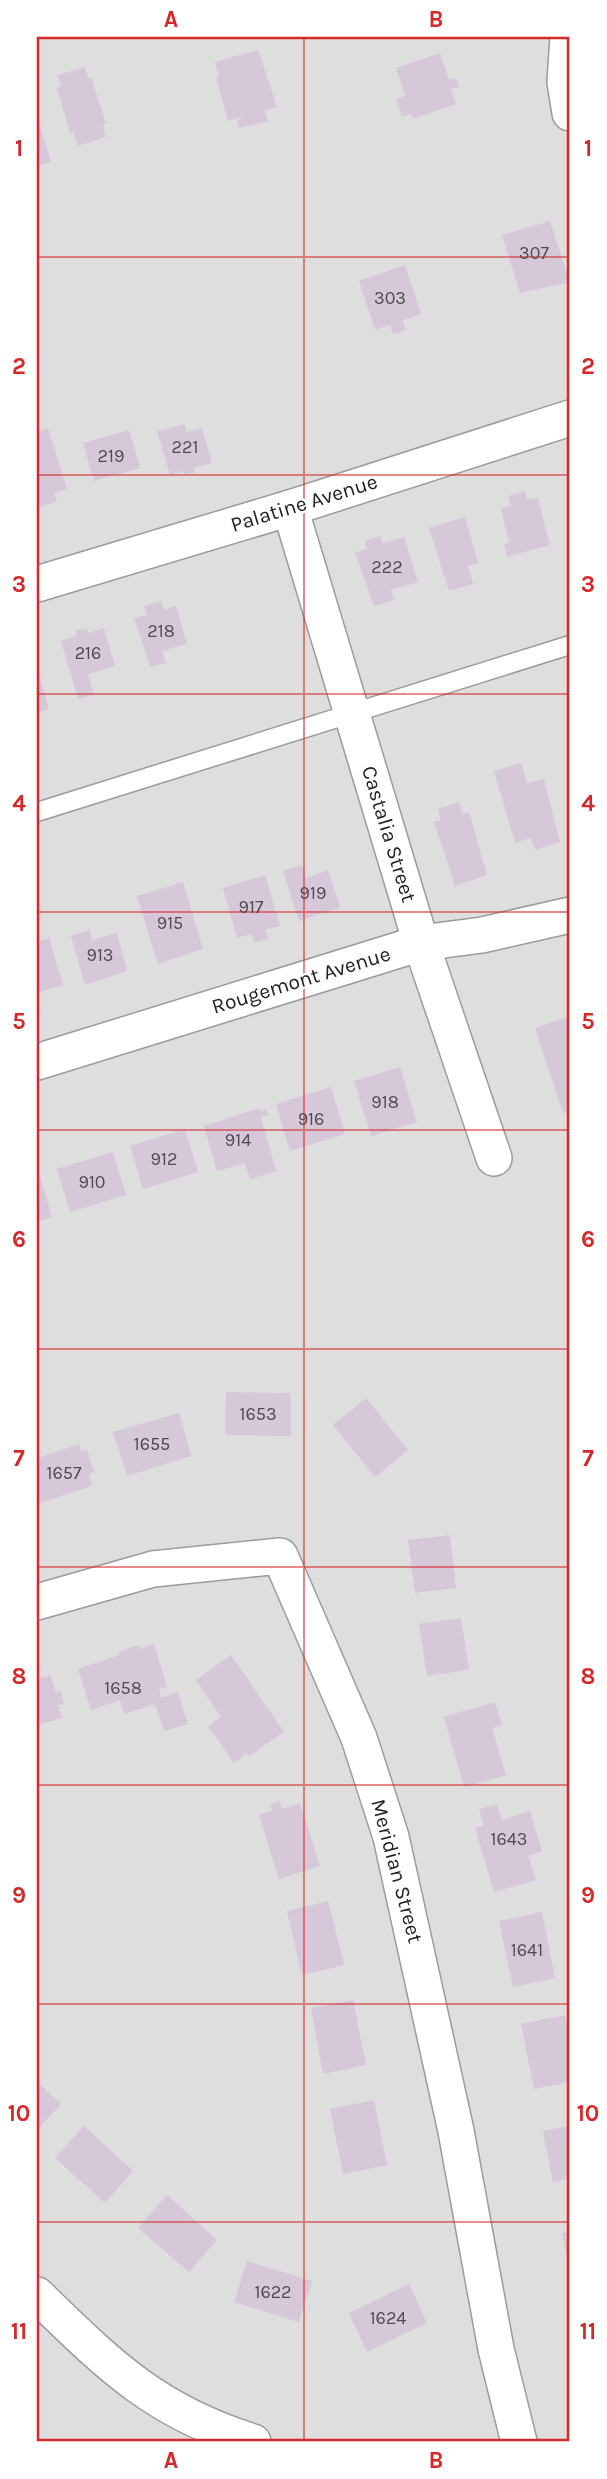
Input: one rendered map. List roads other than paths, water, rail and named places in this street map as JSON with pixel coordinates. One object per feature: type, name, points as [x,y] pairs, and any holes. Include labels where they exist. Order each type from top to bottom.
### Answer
[{"type":"street","points":[[568,37],[565,82],[570,113]]},
{"type":"street","name":"Palatine Avenue","points":[[37,584],[290,508],[570,418]]},
{"type":"street","name":"Castalia Street","points":[[290,508],[421,943],[494,1158]]},
{"type":"street","name":"Rougemont Avenue","points":[[37,1062],[421,943],[482,935],[570,915]]},
{"type":"street","name":"Meridian Street","points":[[37,1602],[153,1569],[280,1556],[359,1738],[391,1837],[456,2131],[496,2349],[519,2442]]},
{"type":"street","points":[[37,2295],[121,2376],[167,2407],[216,2431],[253,2442]]},
{"type":"lane","points":[[37,812],[570,645]]}]
